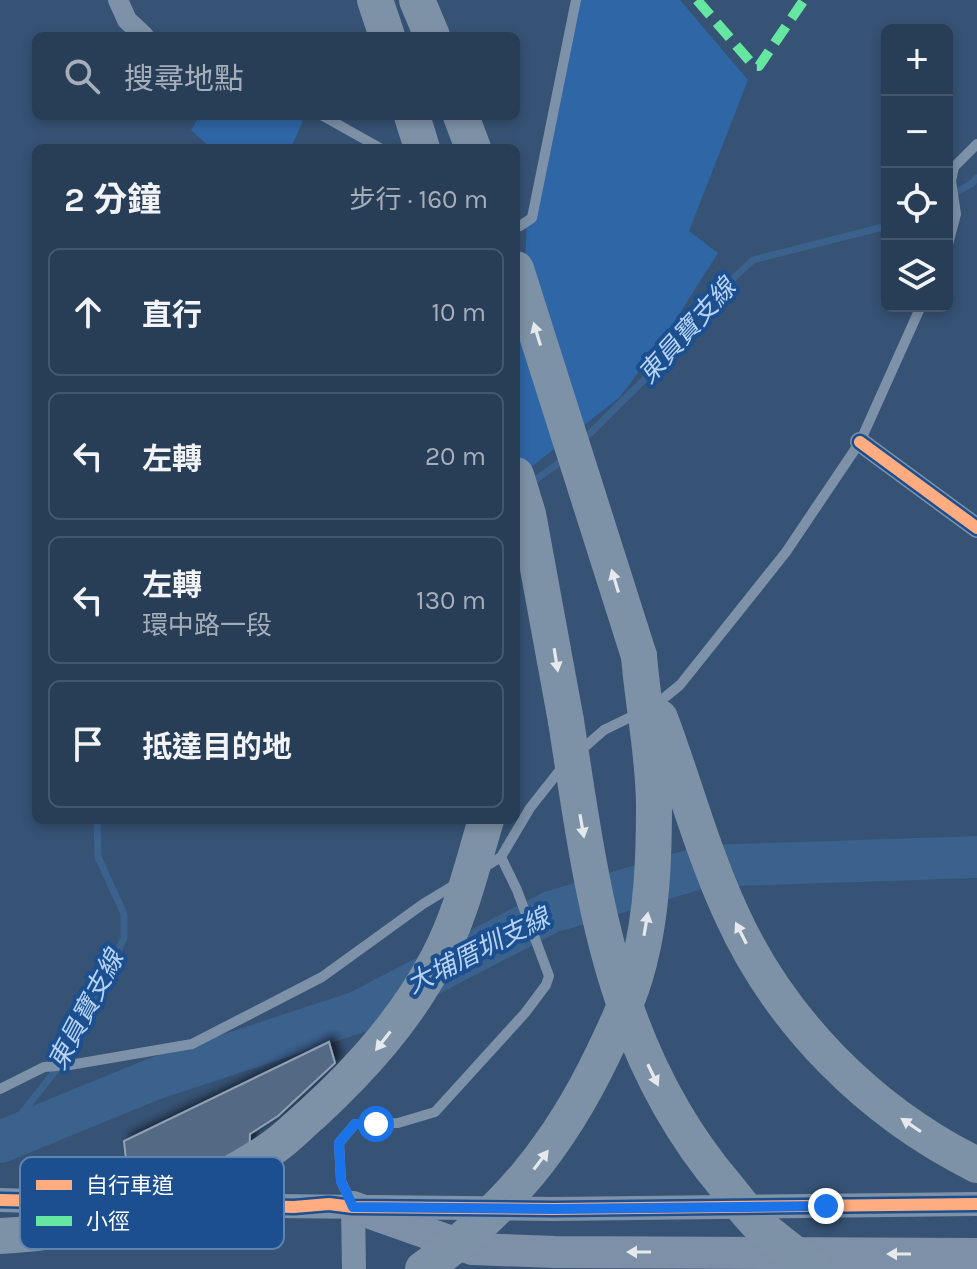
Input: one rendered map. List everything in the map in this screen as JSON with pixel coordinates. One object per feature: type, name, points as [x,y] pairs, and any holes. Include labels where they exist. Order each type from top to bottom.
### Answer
[{"type":"highway","points":[[375,0],[386,32]]},
{"type":"highway","points":[[417,0],[430,32]]},
{"type":"highway","points":[[413,120],[421,144]]},
{"type":"highway","points":[[462,120],[472,144]]},
{"type":"highway","points":[[520,282],[639,656],[730,912],[762,973],[814,1043],[873,1099],[951,1152],[977,1165]]},
{"type":"highway","points":[[520,488],[548,611],[599,918],[611,967],[633,1030],[668,1107],[698,1153],[757,1223],[814,1269]]},
{"type":"highway","points":[[423,1269],[482,1225],[537,1166],[570,1117],[593,1075],[626,1003],[639,963],[649,906],[653,850],[651,754],[639,656]]},
{"type":"highway","points":[[256,1157],[276,1146],[353,1077],[417,995],[439,956],[462,900],[485,824]]},
{"type":"highway","points":[[353,1207],[472,1249],[977,1254]]},
{"type":"highway","points":[[0,1236],[20,1234]]},
{"type":"street","points":[[118,0],[127,20],[140,32]]},
{"type":"street","points":[[860,442],[977,528]]},
{"type":"street","points":[[0,1200],[20,1200]]},
{"type":"street","points":[[284,1207],[329,1204],[353,1207],[554,1209],[977,1204]]},
{"type":"street","points":[[353,1207],[354,1269]]},
{"type":"lane","points":[[520,226],[532,218],[576,0]]},
{"type":"lane","points":[[330,120],[373,144]]},
{"type":"lane","points":[[949,240],[956,214],[951,181],[954,167],[977,144]]},
{"type":"lane","points":[[0,1089],[44,1067],[192,1044],[322,977],[423,904],[501,857],[530,808],[563,766],[604,730],[652,708],[680,685],[786,552],[860,442],[918,312]]},
{"type":"lane","points":[[353,1207],[341,1181],[339,1143],[355,1124],[398,1123],[435,1112],[525,1013],[546,985],[549,976],[517,890],[501,857]]},
{"type":"shaded area","points":[[581,0],[680,0],[748,80],[689,231],[718,253],[666,335],[620,397],[520,476],[520,279],[525,267],[527,215]]},
{"type":"shaded area","points":[[197,120],[303,121],[293,144],[207,144],[191,130]]},
{"type":"building","points":[[329,1042],[335,1063],[278,1116],[250,1134],[249,1157],[126,1157],[124,1141]]},
{"type":"waterway","name":"東員寶支線","points":[[953,194],[977,178]]},
{"type":"waterway","name":"東員寶支線","points":[[583,440],[656,368],[708,302],[753,260],[881,228]]},
{"type":"waterway","name":"東員寶支線","points":[[528,485],[563,460]]},
{"type":"waterway","name":"東員寶支線","points":[[0,1141],[67,1056],[124,938],[124,914],[98,857],[97,824]]},
{"type":"waterway","name":"大埔厝圳支線","points":[[0,1142],[154,1079],[358,1012],[551,912],[706,866],[977,857]]},
{"type":"marked path","points":[[697,0],[754,66],[759,66],[804,0]]},
{"type":"cycle path","points":[[860,442],[977,528]]},
{"type":"cycle path","points":[[0,1200],[20,1200]]},
{"type":"cycle path","points":[[284,1207],[329,1204],[353,1207],[554,1209],[977,1204]]},
{"type":"route","points":[[376,1124],[355,1124],[339,1143],[341,1181],[353,1207],[554,1209],[826,1206]]}]
